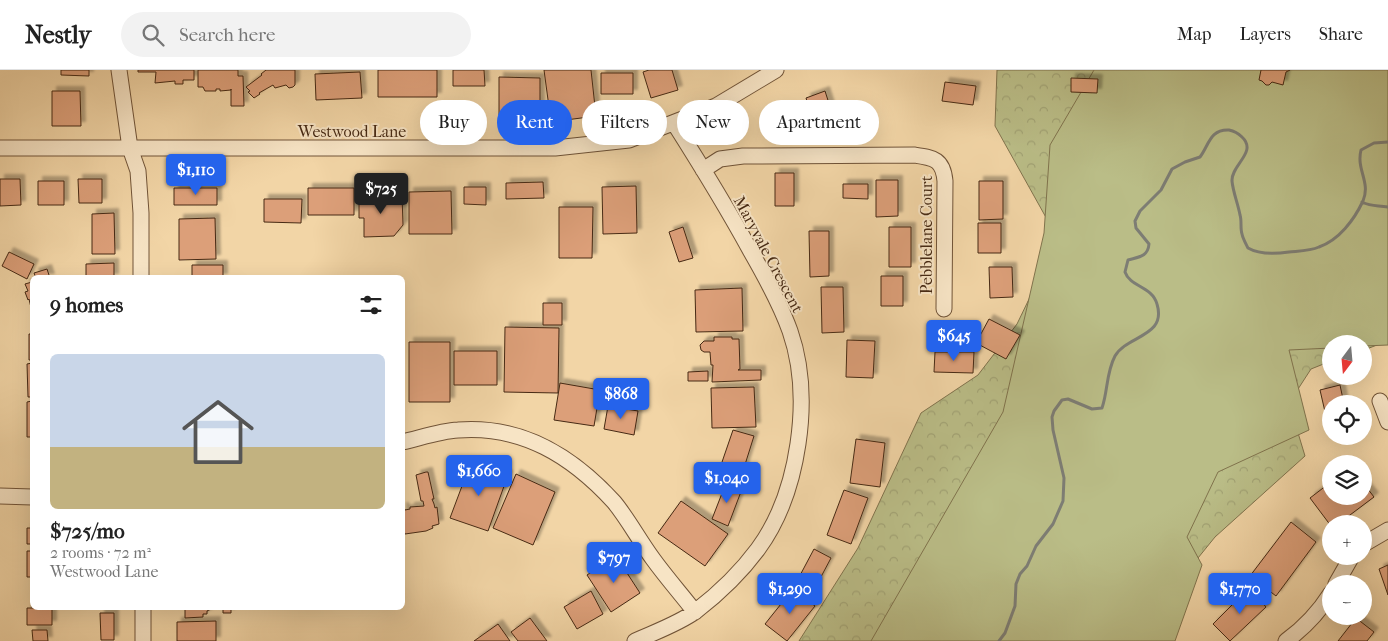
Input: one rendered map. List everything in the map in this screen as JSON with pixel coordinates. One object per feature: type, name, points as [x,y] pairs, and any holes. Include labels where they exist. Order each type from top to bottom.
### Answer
[{"type":"street","points":[[119,70],[130,148],[138,171],[141,213],[141,275]]},
{"type":"street","name":"Westwood Lane","points":[[0,148],[555,148],[629,140],[716,106],[776,70]]},
{"type":"street","name":"Maryvale Crescent","points":[[635,641],[695,612],[737,573],[758,549],[773,524],[785,495],[795,462],[801,420],[797,356],[790,331],[763,272],[674,123]]},
{"type":"street","name":"Pebblelane Court","points":[[703,170],[720,159],[743,156],[914,155],[927,157],[937,162],[944,169],[945,181],[944,309]]},
{"type":"street","points":[[1380,402],[1388,422]]},
{"type":"street","points":[[405,441],[458,430],[488,431],[525,439],[556,452],[593,482],[614,503],[653,559],[695,612]]},
{"type":"street","points":[[0,496],[30,497]]},
{"type":"street","points":[[1372,539],[1388,530]]},
{"type":"street","points":[[1286,641],[1299,633],[1302,627],[1316,615],[1322,606]]},
{"type":"street","points":[[143,610],[143,641]]},
{"type":"green space","points":[[997,70],[1388,70],[1377,345],[1372,347],[1372,335],[1322,335],[1322,365],[1311,369],[1289,403],[1305,456],[1215,537],[1151,616],[1140,641],[799,641],[858,548],[921,413],[978,375],[1017,324],[1058,239],[995,126]]},
{"type":"green space","points":[[1094,70],[1388,70],[1388,345],[1372,346],[1372,335],[1322,335],[1322,348],[1289,350],[1309,430],[1218,472],[1187,537],[1202,565],[1175,641],[871,641],[1003,412],[1044,233],[1050,145]]},
{"type":"building","points":[[61,70],[89,70],[89,76],[61,75]]},
{"type":"building","points":[[138,70],[194,70],[194,80],[183,80],[183,84],[175,84],[175,81],[155,83],[156,72],[138,72]]},
{"type":"building","points":[[198,70],[238,70],[238,76],[243,76],[244,106],[231,106],[231,90],[220,91],[220,89],[216,89],[216,91],[205,91],[203,87],[198,87]]},
{"type":"building","points":[[266,70],[295,70],[295,85],[289,88],[286,85],[275,88],[273,85],[254,98],[246,87]]},
{"type":"building","points":[[378,70],[437,70],[437,97],[378,97]]},
{"type":"building","points":[[453,70],[484,70],[485,86],[453,86]]},
{"type":"building","points":[[544,70],[591,70],[594,100],[582,100],[582,118],[572,119],[572,100],[548,100]]},
{"type":"building","points":[[649,70],[672,70],[678,90],[651,98],[643,72]]},
{"type":"building","points":[[1261,70],[1290,70],[1286,72],[1283,85],[1272,82],[1266,85],[1259,80]]},
{"type":"building","points":[[360,72],[362,98],[316,100],[315,74]]},
{"type":"building","points":[[601,73],[633,73],[633,94],[601,94]]},
{"type":"building","points":[[499,77],[540,78],[540,100],[499,100]]},
{"type":"building","points":[[1071,78],[1098,79],[1097,93],[1071,92]]},
{"type":"building","points":[[945,82],[976,86],[973,105],[942,101]]},
{"type":"building","points":[[52,91],[80,91],[81,126],[52,126]]},
{"type":"building","points":[[825,91],[828,100],[807,100],[806,98]]},
{"type":"building","points":[[775,173],[794,173],[794,206],[775,206]]},
{"type":"building","points":[[0,179],[20,179],[21,205],[0,206]]},
{"type":"building","points":[[78,179],[102,179],[102,203],[79,203]]},
{"type":"building","points":[[876,180],[898,180],[898,216],[876,217]]},
{"type":"building","points":[[38,181],[64,181],[64,205],[38,205]]},
{"type":"building","points":[[979,181],[1003,181],[1003,219],[979,220]]},
{"type":"building","points":[[543,182],[544,198],[506,199],[506,183]]},
{"type":"building","points":[[843,184],[868,184],[868,199],[843,198]]},
{"type":"building","points":[[636,186],[637,233],[603,234],[602,187]]},
{"type":"building","points":[[464,187],[486,187],[486,205],[464,204]]},
{"type":"building","points":[[174,188],[217,188],[217,205],[174,205]]},
{"type":"building","points":[[308,188],[354,188],[354,215],[308,215]]},
{"type":"building","points":[[451,191],[452,234],[409,234],[409,192]]},
{"type":"building","points":[[402,195],[403,225],[394,236],[364,237],[364,218],[359,218],[359,196]]},
{"type":"building","points":[[264,199],[302,199],[301,223],[264,222]]},
{"type":"building","points":[[559,207],[593,207],[592,258],[559,258]]},
{"type":"building","points":[[114,213],[115,254],[92,254],[92,214]]},
{"type":"building","points":[[215,218],[216,259],[179,260],[179,219]]},
{"type":"building","points":[[978,223],[1001,223],[1001,253],[978,253]]},
{"type":"building","points":[[683,227],[693,258],[679,262],[669,232]]},
{"type":"building","points":[[889,227],[911,227],[911,267],[889,267]]},
{"type":"building","points":[[809,231],[829,231],[829,276],[810,277]]},
{"type":"building","points":[[9,252],[34,264],[27,279],[2,266]]},
{"type":"building","points":[[114,263],[114,275],[86,275],[86,264]]},
{"type":"building","points":[[192,265],[223,265],[223,275],[192,275]]},
{"type":"building","points":[[989,267],[1012,267],[1013,297],[990,298]]},
{"type":"building","points":[[47,269],[49,275],[35,275],[34,273]]},
{"type":"building","points":[[881,276],[903,276],[903,306],[881,306]]},
{"type":"building","points":[[30,283],[30,303],[25,292],[28,291],[25,284]]},
{"type":"building","points":[[821,287],[843,287],[844,332],[822,333]]},
{"type":"building","points":[[742,288],[743,331],[696,332],[695,290]]},
{"type":"building","points":[[543,303],[562,303],[562,325],[543,325]]},
{"type":"building","points":[[989,319],[1020,335],[1006,359],[976,343]]},
{"type":"building","points":[[505,327],[559,328],[558,393],[504,392]]},
{"type":"building","points":[[29,334],[30,334],[30,360]]},
{"type":"building","points":[[714,337],[739,339],[740,369],[738,370],[761,370],[761,380],[712,382],[713,365],[711,365],[710,352],[701,350],[700,345],[704,341],[714,341]]},
{"type":"building","points":[[847,340],[875,341],[873,378],[846,377]]},
{"type":"building","points":[[409,342],[450,342],[450,402],[409,402]]},
{"type":"building","points":[[454,351],[497,351],[497,385],[454,385]]},
{"type":"building","points":[[935,352],[974,352],[973,373],[934,372]]},
{"type":"building","points":[[30,363],[30,397],[28,397],[27,364]]},
{"type":"building","points":[[708,371],[708,381],[688,381],[688,372]]},
{"type":"building","points":[[560,383],[600,390],[594,426],[554,420]]},
{"type":"building","points":[[1340,385],[1342,395],[1322,395],[1322,399],[1320,390]]},
{"type":"building","points":[[754,387],[756,427],[712,428],[711,388]]},
{"type":"building","points":[[30,401],[30,437],[27,437],[27,402]]},
{"type":"building","points":[[608,406],[638,411],[634,435],[604,429]]},
{"type":"building","points":[[733,430],[754,436],[743,471],[721,465]]},
{"type":"building","points":[[856,439],[885,443],[880,487],[850,483]]},
{"type":"building","points":[[471,462],[508,475],[488,531],[450,518]]},
{"type":"building","points":[[428,472],[434,499],[432,499],[435,508],[437,507],[439,524],[432,526],[433,528],[426,531],[405,534],[405,510],[410,509],[410,507],[424,506],[423,501],[421,501],[416,475]]},
{"type":"building","points":[[516,474],[555,492],[533,545],[493,528]]},
{"type":"building","points":[[726,483],[742,489],[728,526],[712,519]]},
{"type":"building","points":[[1322,489],[1322,505],[1363,505],[1350,515],[1323,515],[1310,498]]},
{"type":"building","points":[[844,490],[868,498],[851,544],[827,535]]},
{"type":"building","points":[[681,501],[728,534],[705,566],[658,533]]},
{"type":"building","points":[[1291,522],[1316,542],[1276,596],[1250,576]]},
{"type":"building","points":[[27,528],[30,528],[30,544],[27,544]]},
{"type":"building","points":[[814,549],[831,558],[814,590],[797,581]]},
{"type":"building","points":[[27,551],[30,551],[30,577],[27,577]]},
{"type":"building","points":[[616,556],[640,593],[611,612],[587,575]]},
{"type":"building","points":[[1388,565],[1388,595],[1379,569]]},
{"type":"building","points":[[1249,588],[1266,607],[1230,641],[1213,624]]},
{"type":"building","points":[[793,589],[815,606],[787,641],[765,624]]},
{"type":"building","points":[[591,591],[603,614],[577,629],[564,607]]},
{"type":"building","points":[[27,608],[30,608],[30,610],[52,610],[52,625],[27,625]]},
{"type":"building","points":[[185,610],[209,610],[207,614],[203,614],[203,617],[185,618]]},
{"type":"building","points":[[223,610],[231,610],[231,613],[223,613]]},
{"type":"building","points":[[100,613],[114,613],[114,640],[101,640]]},
{"type":"building","points":[[530,618],[547,641],[518,641],[511,632]]},
{"type":"building","points":[[216,621],[216,641],[177,641],[177,622]]},
{"type":"building","points":[[498,624],[510,641],[474,641]]},
{"type":"building","points":[[1351,625],[1365,625],[1374,632],[1367,641],[1338,641]]},
{"type":"building","points":[[32,630],[47,630],[48,641],[33,641]]},
{"type":"waterway","points":[[999,641],[1005,633],[1015,606],[1016,584],[1020,574],[1027,566],[1036,546],[1053,524],[1063,501],[1064,478],[1053,430],[1052,417],[1054,411],[1062,400],[1068,399],[1092,409],[1102,408],[1110,369],[1115,356],[1121,349],[1151,329],[1159,315],[1157,304],[1151,294],[1131,281],[1125,272],[1128,260],[1145,254],[1149,244],[1136,228],[1135,221],[1140,211],[1161,190],[1172,169],[1200,157],[1211,139],[1218,132],[1229,130],[1237,133],[1242,137],[1247,148],[1246,153],[1235,169],[1232,181],[1241,217],[1241,232],[1248,248],[1268,253],[1304,251],[1333,240],[1350,222],[1363,201],[1365,194],[1365,182],[1360,164],[1361,150],[1374,143],[1388,142]]},
{"type":"waterway","points":[[1362,202],[1388,207]]}]
